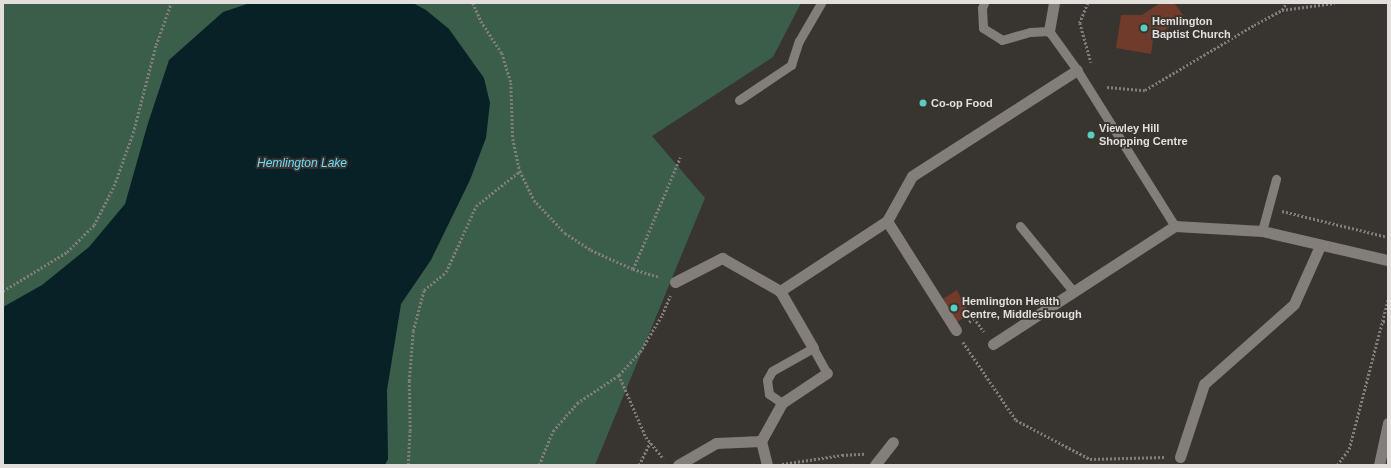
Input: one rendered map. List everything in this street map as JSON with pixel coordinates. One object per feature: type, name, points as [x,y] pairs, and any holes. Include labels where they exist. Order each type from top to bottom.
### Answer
[{"type":"street","points":[[1049,32],[1054,3]]},
{"type":"street","points":[[780,290],[887,220],[912,176],[1076,70]]},
{"type":"street","points":[[887,220],[956,330]]},
{"type":"street","points":[[993,344],[1175,226],[1262,231],[1320,246],[1388,260]]},
{"type":"street","points":[[1180,457],[1204,384],[1294,304],[1320,246]]},
{"type":"street","points":[[676,282],[722,258],[780,290],[813,348]]},
{"type":"street","points":[[767,465],[761,441],[782,403],[827,373]]},
{"type":"street","points":[[1378,465],[1388,423]]},
{"type":"street","points":[[678,465],[716,443],[761,441]]},
{"type":"street","points":[[875,465],[893,442]]},
{"type":"lane","points":[[739,100],[791,66],[799,42],[821,3]]},
{"type":"lane","points":[[984,3],[982,8],[983,28],[1002,40],[1030,32],[1049,32],[1076,70],[1175,226]]},
{"type":"lane","points":[[1262,231],[1276,179]]},
{"type":"lane","points":[[1020,226],[1073,291]]},
{"type":"lane","points":[[782,403],[769,394],[767,380],[772,370],[813,348],[827,373]]},
{"type":"path","points":[[3,291],[67,252],[94,225],[114,186],[133,133],[156,45],[171,3]]},
{"type":"path","points":[[473,3],[481,22],[502,53],[511,83],[513,140],[520,171],[534,200],[565,232],[591,250],[633,269],[676,282],[662,315],[640,352],[619,375],[577,403],[553,431],[539,465]]},
{"type":"path","points":[[1076,70],[1093,68],[1080,23],[1088,3]]},
{"type":"path","points":[[1282,10],[1286,3]]},
{"type":"path","points":[[1104,83],[1107,88],[1145,90],[1282,10],[1335,3]]},
{"type":"path","points":[[633,269],[680,158]]},
{"type":"path","points":[[408,465],[410,431],[409,381],[413,331],[424,290],[446,272],[476,206],[520,171]]},
{"type":"path","points":[[1268,208],[1388,237]]},
{"type":"path","points":[[1337,465],[1349,449],[1388,299]]},
{"type":"path","points":[[993,344],[974,318],[956,330],[1016,420],[1090,459],[1180,457]]},
{"type":"path","points":[[1383,321],[1388,322]]},
{"type":"path","points":[[619,375],[646,437],[668,465]]},
{"type":"path","points":[[639,465],[650,442]]},
{"type":"path","points":[[775,465],[842,455],[884,453]]},
{"type":"green space","points":[[3,3],[801,3],[773,57],[652,136],[705,198],[595,465],[3,465]]},
{"type":"water","name":"Hemlington Lake","points":[[250,3],[413,3],[426,10],[449,29],[484,78],[490,103],[486,138],[470,180],[431,260],[401,304],[387,390],[388,459],[385,465],[3,465],[3,307],[42,285],[89,247],[125,204],[148,123],[169,60],[223,12]]},
{"type":"building","name":"Hemlington Baptist Church","points":[[1160,3],[1174,3],[1184,16],[1153,39],[1151,54],[1116,48],[1121,15],[1142,15]]},
{"type":"building","name":"Hemlington Health Centre, Middlesbrough","points":[[957,290],[969,314],[953,325],[938,302]]},
{"type":"place","name":"Hemlington Baptist Church","points":[[1144,28]]},
{"type":"place","name":"Co-op Food","points":[[923,103]]},
{"type":"place","name":"Viewley Hill Shopping Centre","points":[[1091,135]]},
{"type":"place","name":"Hemlington Health Centre, Middlesbrough","points":[[954,308]]}]
